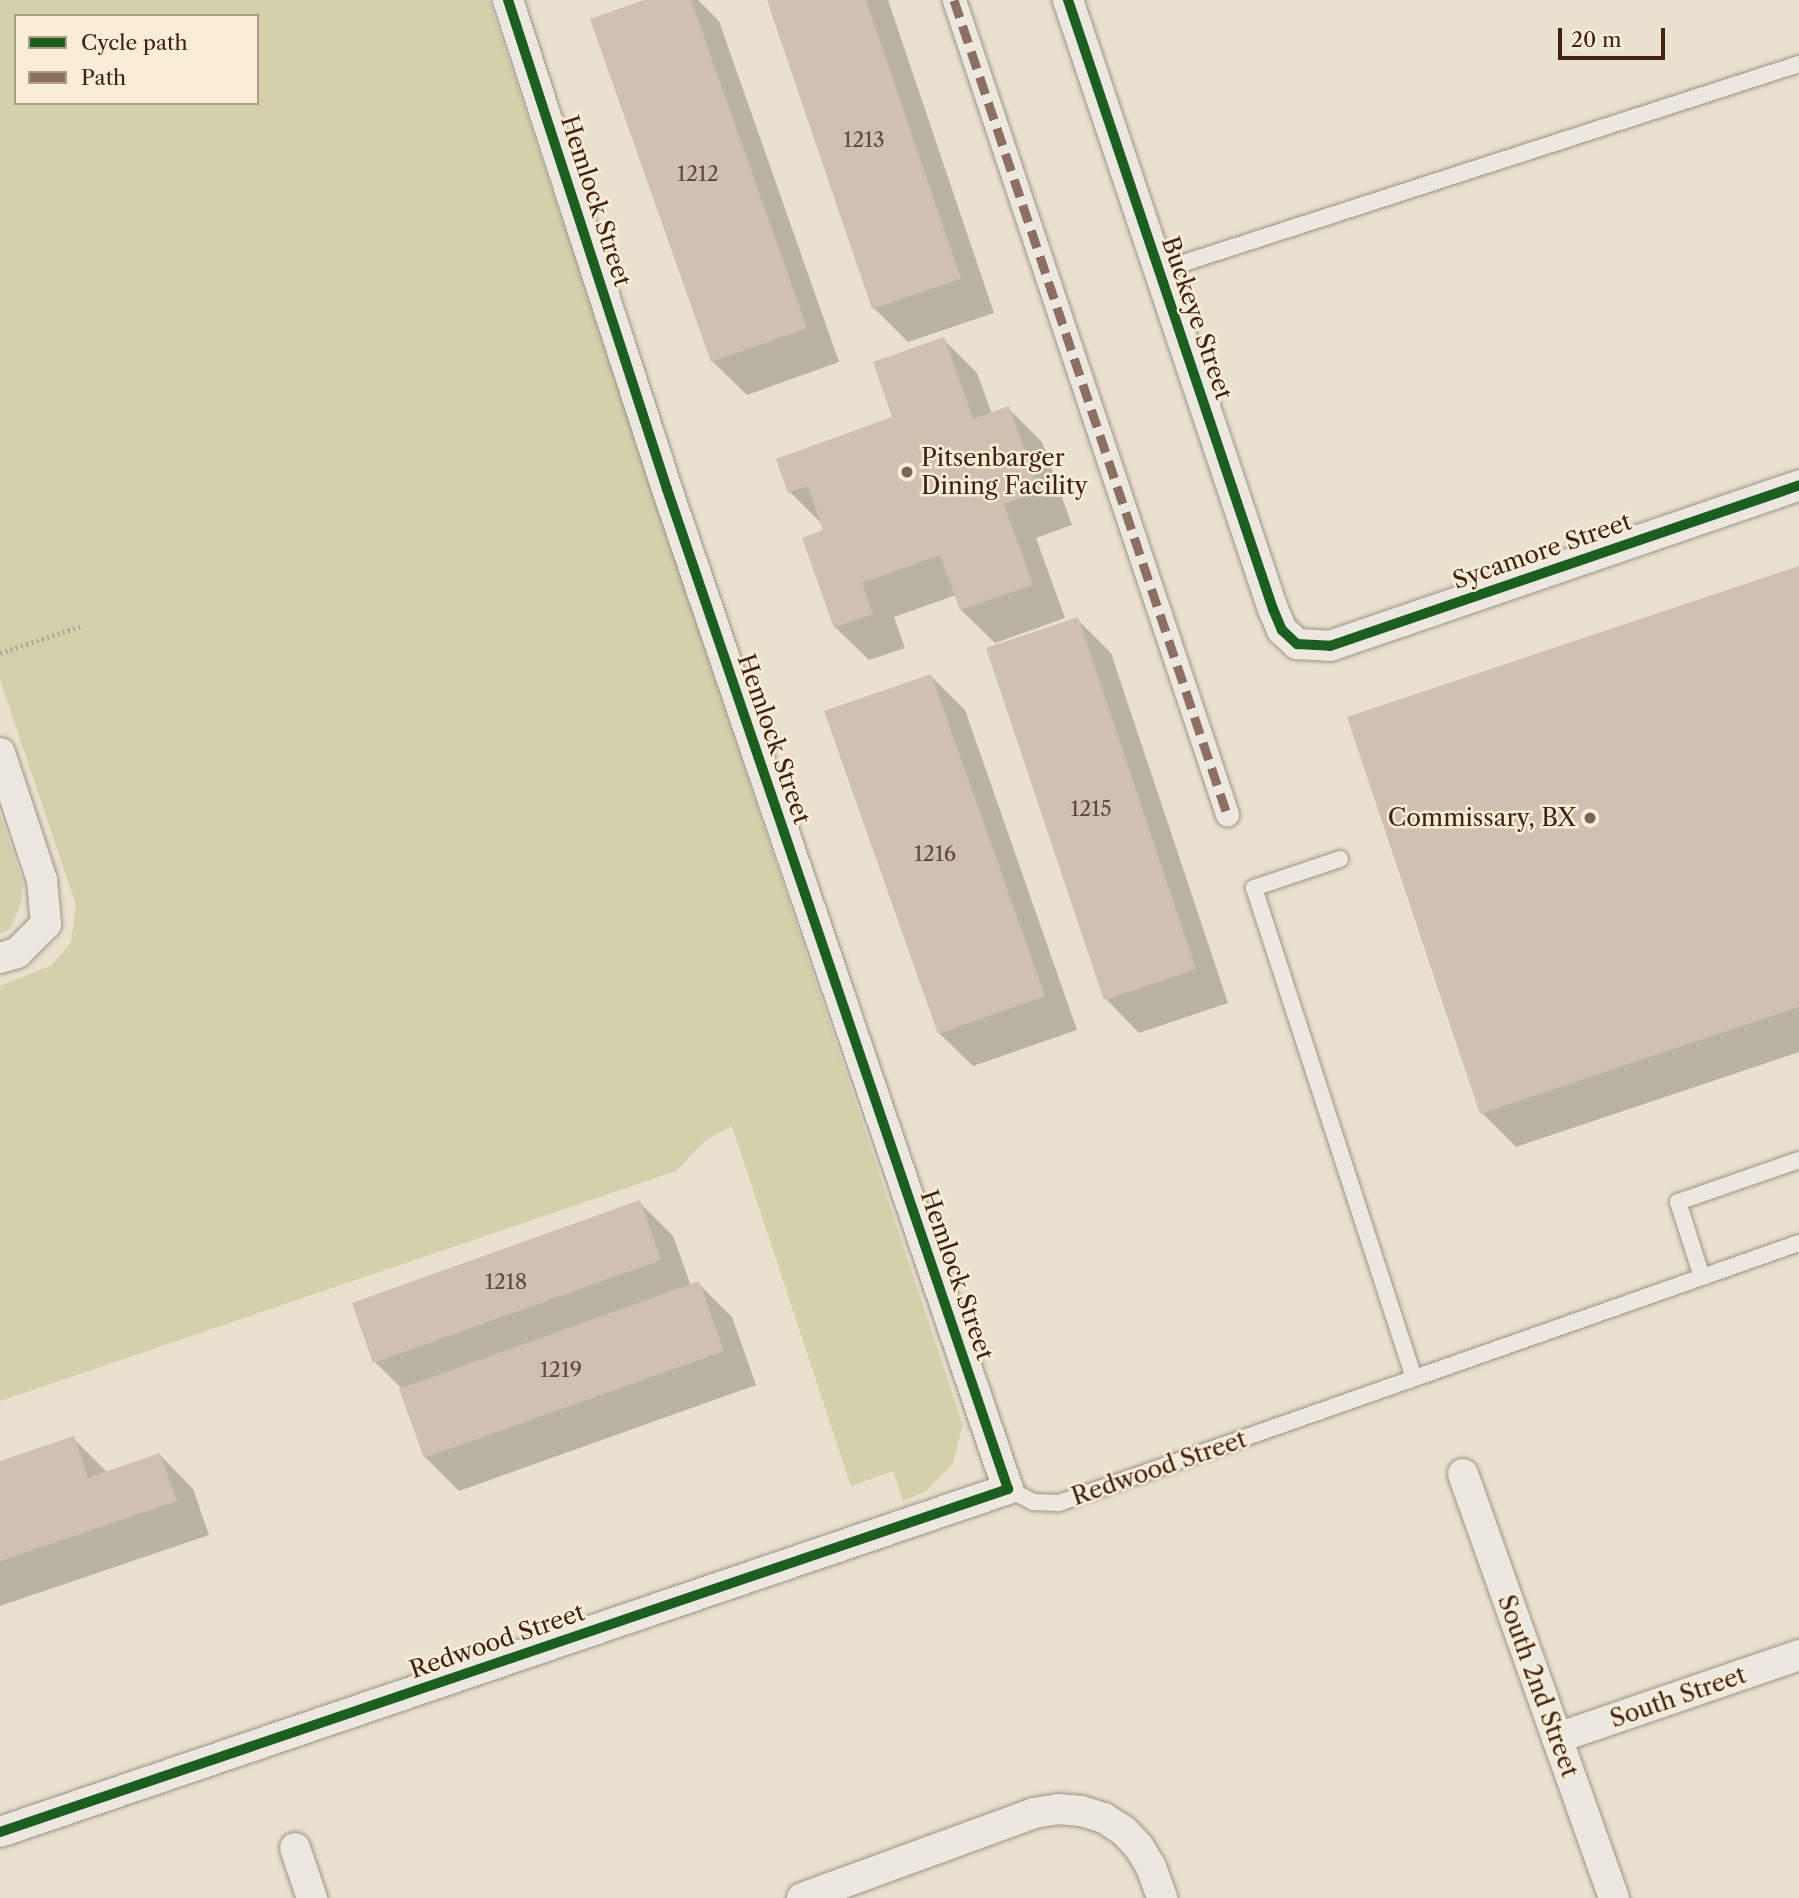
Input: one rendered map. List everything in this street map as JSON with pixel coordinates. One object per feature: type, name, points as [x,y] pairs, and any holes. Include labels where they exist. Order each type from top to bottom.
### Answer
[{"type":"street","name":"Hemlock Street","points":[[508,0],[671,502],[1008,1489]]},
{"type":"street","points":[[954,0],[1227,814]]},
{"type":"street","name":"Buckeye Street","points":[[1068,0],[1273,609],[1282,630],[1297,644]]},
{"type":"street","name":"Sycamore Street","points":[[1297,644],[1330,646],[1799,485]]},
{"type":"street","points":[[0,753],[42,880],[46,924],[17,953],[0,958]]},
{"type":"street","name":"South 2nd Street","points":[[1463,1474],[1614,1898]]},
{"type":"street","name":"Redwood Street","points":[[0,1832],[1008,1489]]},
{"type":"street","name":"South Street","points":[[1557,1738],[1799,1655]]},
{"type":"street","points":[[802,1898],[1034,1813],[1058,1810],[1082,1811],[1104,1818],[1124,1831],[1139,1847],[1151,1867],[1162,1898]]},
{"type":"street","points":[[295,1849],[312,1898]]},
{"type":"lane","points":[[1159,271],[1799,64]]},
{"type":"lane","points":[[1340,859],[1254,888],[1414,1378]]},
{"type":"lane","points":[[1702,1277],[1678,1202],[1799,1160]]},
{"type":"lane","name":"Redwood Street","points":[[1008,1489],[1033,1502],[1059,1503],[1799,1243]]},
{"type":"path","points":[[0,653],[80,626]]},
{"type":"shaded area","points":[[0,0],[489,0],[963,1425],[952,1465],[926,1491],[903,1501],[893,1471],[851,1486],[732,1126],[707,1139],[676,1171],[0,1401],[0,986],[52,965],[71,942],[76,905],[0,680]]},
{"type":"shaded area","points":[[0,814],[23,883],[21,903],[11,928],[0,934]]},
{"type":"building","points":[[644,0],[691,0],[807,328],[711,362],[590,19]]},
{"type":"building","points":[[767,0],[866,0],[961,279],[872,309]]},
{"type":"building","name":"Pitsenbarger Dining Facility","points":[[944,337],[973,419],[1009,406],[1039,491],[1004,504],[1033,585],[960,610],[940,555],[862,583],[873,614],[834,628],[802,538],[823,530],[808,486],[788,493],[776,459],[892,417],[873,362]]},
{"type":"building","name":"Commissary, BX","points":[[1799,566],[1799,1007],[1480,1114],[1347,717]]},
{"type":"building","points":[[1078,617],[1196,969],[1104,1000],[986,648]]},
{"type":"building","points":[[931,674],[1045,996],[938,1034],[824,711]]},
{"type":"building","points":[[640,1200],[661,1260],[373,1363],[352,1303]]},
{"type":"building","points":[[699,1281],[724,1351],[424,1458],[399,1389]]},
{"type":"building","points":[[74,1436],[88,1478],[160,1453],[177,1501],[0,1561],[0,1461]]},
{"type":"marked path","points":[[954,0],[1227,814]]},
{"type":"cycle path","points":[[0,1832],[1008,1489],[667,489],[508,0]]},
{"type":"cycle path","points":[[1068,0],[1273,609],[1282,630],[1297,644],[1330,646],[1799,485]]},
{"type":"place","name":"Pitsenbarger Dining Facility","points":[[907,472]]},
{"type":"place","name":"Commissary, BX","points":[[1590,818]]}]
